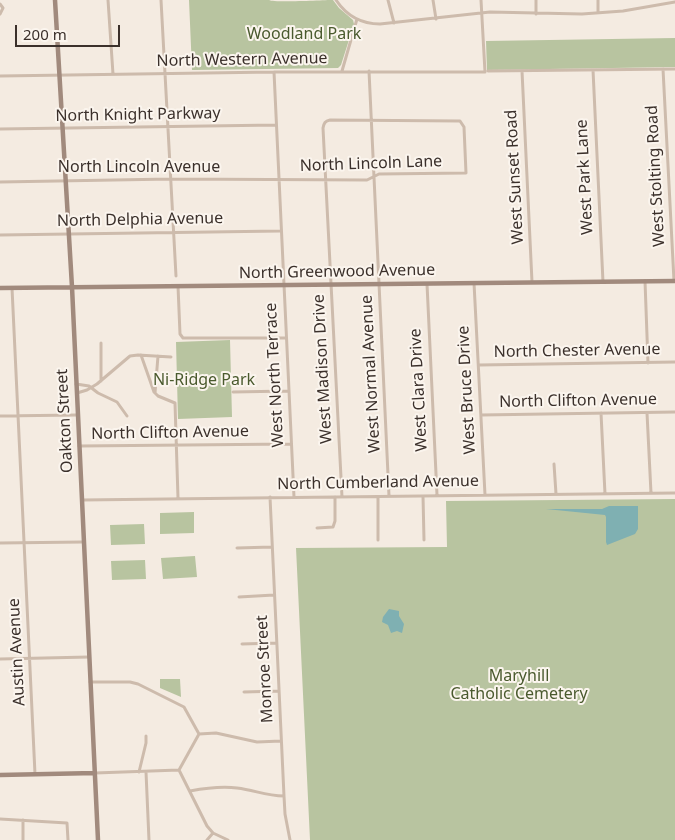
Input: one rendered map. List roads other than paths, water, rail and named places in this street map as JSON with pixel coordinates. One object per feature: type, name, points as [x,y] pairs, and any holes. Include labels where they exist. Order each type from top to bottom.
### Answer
[{"type":"main road","name":"Oakton Street","points":[[55,0],[72,287],[98,840]]},
{"type":"main road","name":"North Greenwood Avenue","points":[[0,288],[674,281]]},
{"type":"main road","points":[[0,775],[95,773]]},
{"type":"street","points":[[108,0],[113,74]]},
{"type":"street","points":[[161,0],[176,276]]},
{"type":"street","points":[[336,0],[345,11],[358,20],[374,24],[482,13],[598,13],[623,11],[661,2],[675,2]]},
{"type":"street","points":[[388,0],[394,23]]},
{"type":"street","points":[[433,0],[436,18]]},
{"type":"street","points":[[482,0],[486,71]]},
{"type":"street","points":[[536,0],[536,14]]},
{"type":"street","points":[[598,0],[598,13]]},
{"type":"street","points":[[0,4],[3,10],[0,14]]},
{"type":"street","points":[[342,72],[358,20]]},
{"type":"street","name":"West Stolting Road","points":[[663,69],[674,281]]},
{"type":"street","name":"North Western Avenue","points":[[0,76],[675,69]]},
{"type":"street","name":"West Park Lane","points":[[592,70],[603,282]]},
{"type":"street","name":"West Sunset Road","points":[[522,71],[532,282]]},
{"type":"street","name":"West North Terrace","points":[[274,72],[294,497]]},
{"type":"street","name":"West Normal Avenue","points":[[369,72],[390,496]]},
{"type":"street","name":"West Madison Drive","points":[[342,497],[323,128],[325,122],[330,120],[371,120]]},
{"type":"street","name":"North Lincoln Lane","points":[[278,179],[367,180],[379,174],[466,173],[464,127],[462,122],[456,120],[371,120]]},
{"type":"street","name":"North Knight Parkway","points":[[0,129],[276,126]]},
{"type":"street","name":"North Lincoln Avenue","points":[[0,182],[278,179]]},
{"type":"street","name":"North Delphia Avenue","points":[[0,235],[280,231]]},
{"type":"street","points":[[645,281],[648,363]]},
{"type":"street","name":"West Bruce Drive","points":[[474,283],[485,495]]},
{"type":"street","name":"West Clara Drive","points":[[427,284],[437,495]]},
{"type":"street","points":[[178,286],[180,334],[182,337],[286,338]]},
{"type":"street","name":"Austin Avenue","points":[[12,288],[35,774]]},
{"type":"street","points":[[101,343],[101,381]]},
{"type":"street","points":[[142,355],[155,394],[175,403],[178,498]]},
{"type":"street","points":[[76,394],[87,390],[101,381],[130,356],[171,357]]},
{"type":"street","points":[[155,394],[158,356]]},
{"type":"street","name":"North Chester Avenue","points":[[478,365],[675,362]]},
{"type":"street","points":[[76,384],[90,387],[117,402],[127,416]]},
{"type":"street","points":[[233,392],[288,391]]},
{"type":"street","name":"North Clifton Avenue","points":[[481,415],[675,412]]},
{"type":"street","points":[[601,413],[605,494]]},
{"type":"street","points":[[647,413],[651,493]]},
{"type":"street","points":[[0,416],[77,415]]},
{"type":"street","name":"North Clifton Avenue","points":[[79,446],[291,444]]},
{"type":"street","points":[[554,464],[556,494]]},
{"type":"street","name":"North Cumberland Avenue","points":[[82,500],[675,493]]},
{"type":"street","points":[[423,496],[424,540]]},
{"type":"street","name":"Monroe Street","points":[[270,497],[285,814],[290,840]]},
{"type":"street","points":[[317,528],[333,527],[335,521],[335,497]]},
{"type":"street","points":[[378,497],[378,540]]},
{"type":"street","points":[[0,543],[83,542]]},
{"type":"street","points":[[237,548],[272,547]]},
{"type":"street","points":[[239,597],[274,595]]},
{"type":"street","points":[[242,644],[276,643]]},
{"type":"street","points":[[0,659],[89,657]]},
{"type":"street","points":[[90,682],[134,682],[184,707],[199,734]]},
{"type":"street","points":[[244,692],[279,691]]},
{"type":"street","points":[[199,734],[216,733],[257,742],[281,741]]},
{"type":"street","points":[[179,770],[199,734]]},
{"type":"street","points":[[139,772],[146,736]]},
{"type":"street","points":[[95,773],[179,770]]},
{"type":"street","points":[[179,770],[204,821],[213,833],[228,840]]},
{"type":"street","points":[[146,772],[149,840]]},
{"type":"street","points":[[190,791],[213,787],[229,787],[266,795],[284,796]]},
{"type":"street","points":[[0,819],[67,823],[68,840]]},
{"type":"street","points":[[23,820],[24,840]]},
{"type":"street","points":[[207,840],[213,833]]},
{"type":"water","points":[[609,506],[638,506],[638,529],[635,534],[607,545],[605,515],[546,509],[602,509]]},
{"type":"water","points":[[389,609],[399,611],[399,616],[404,624],[402,633],[397,631],[391,633],[388,625],[382,622]]},
{"type":"park label","name":"Woodland Park","points":[[304,34]]},
{"type":"park label","name":"Ni-Ridge Park","points":[[204,380]]},
{"type":"park label","name":"Maryhill Catholic Cemetery","points":[[519,685]]}]
